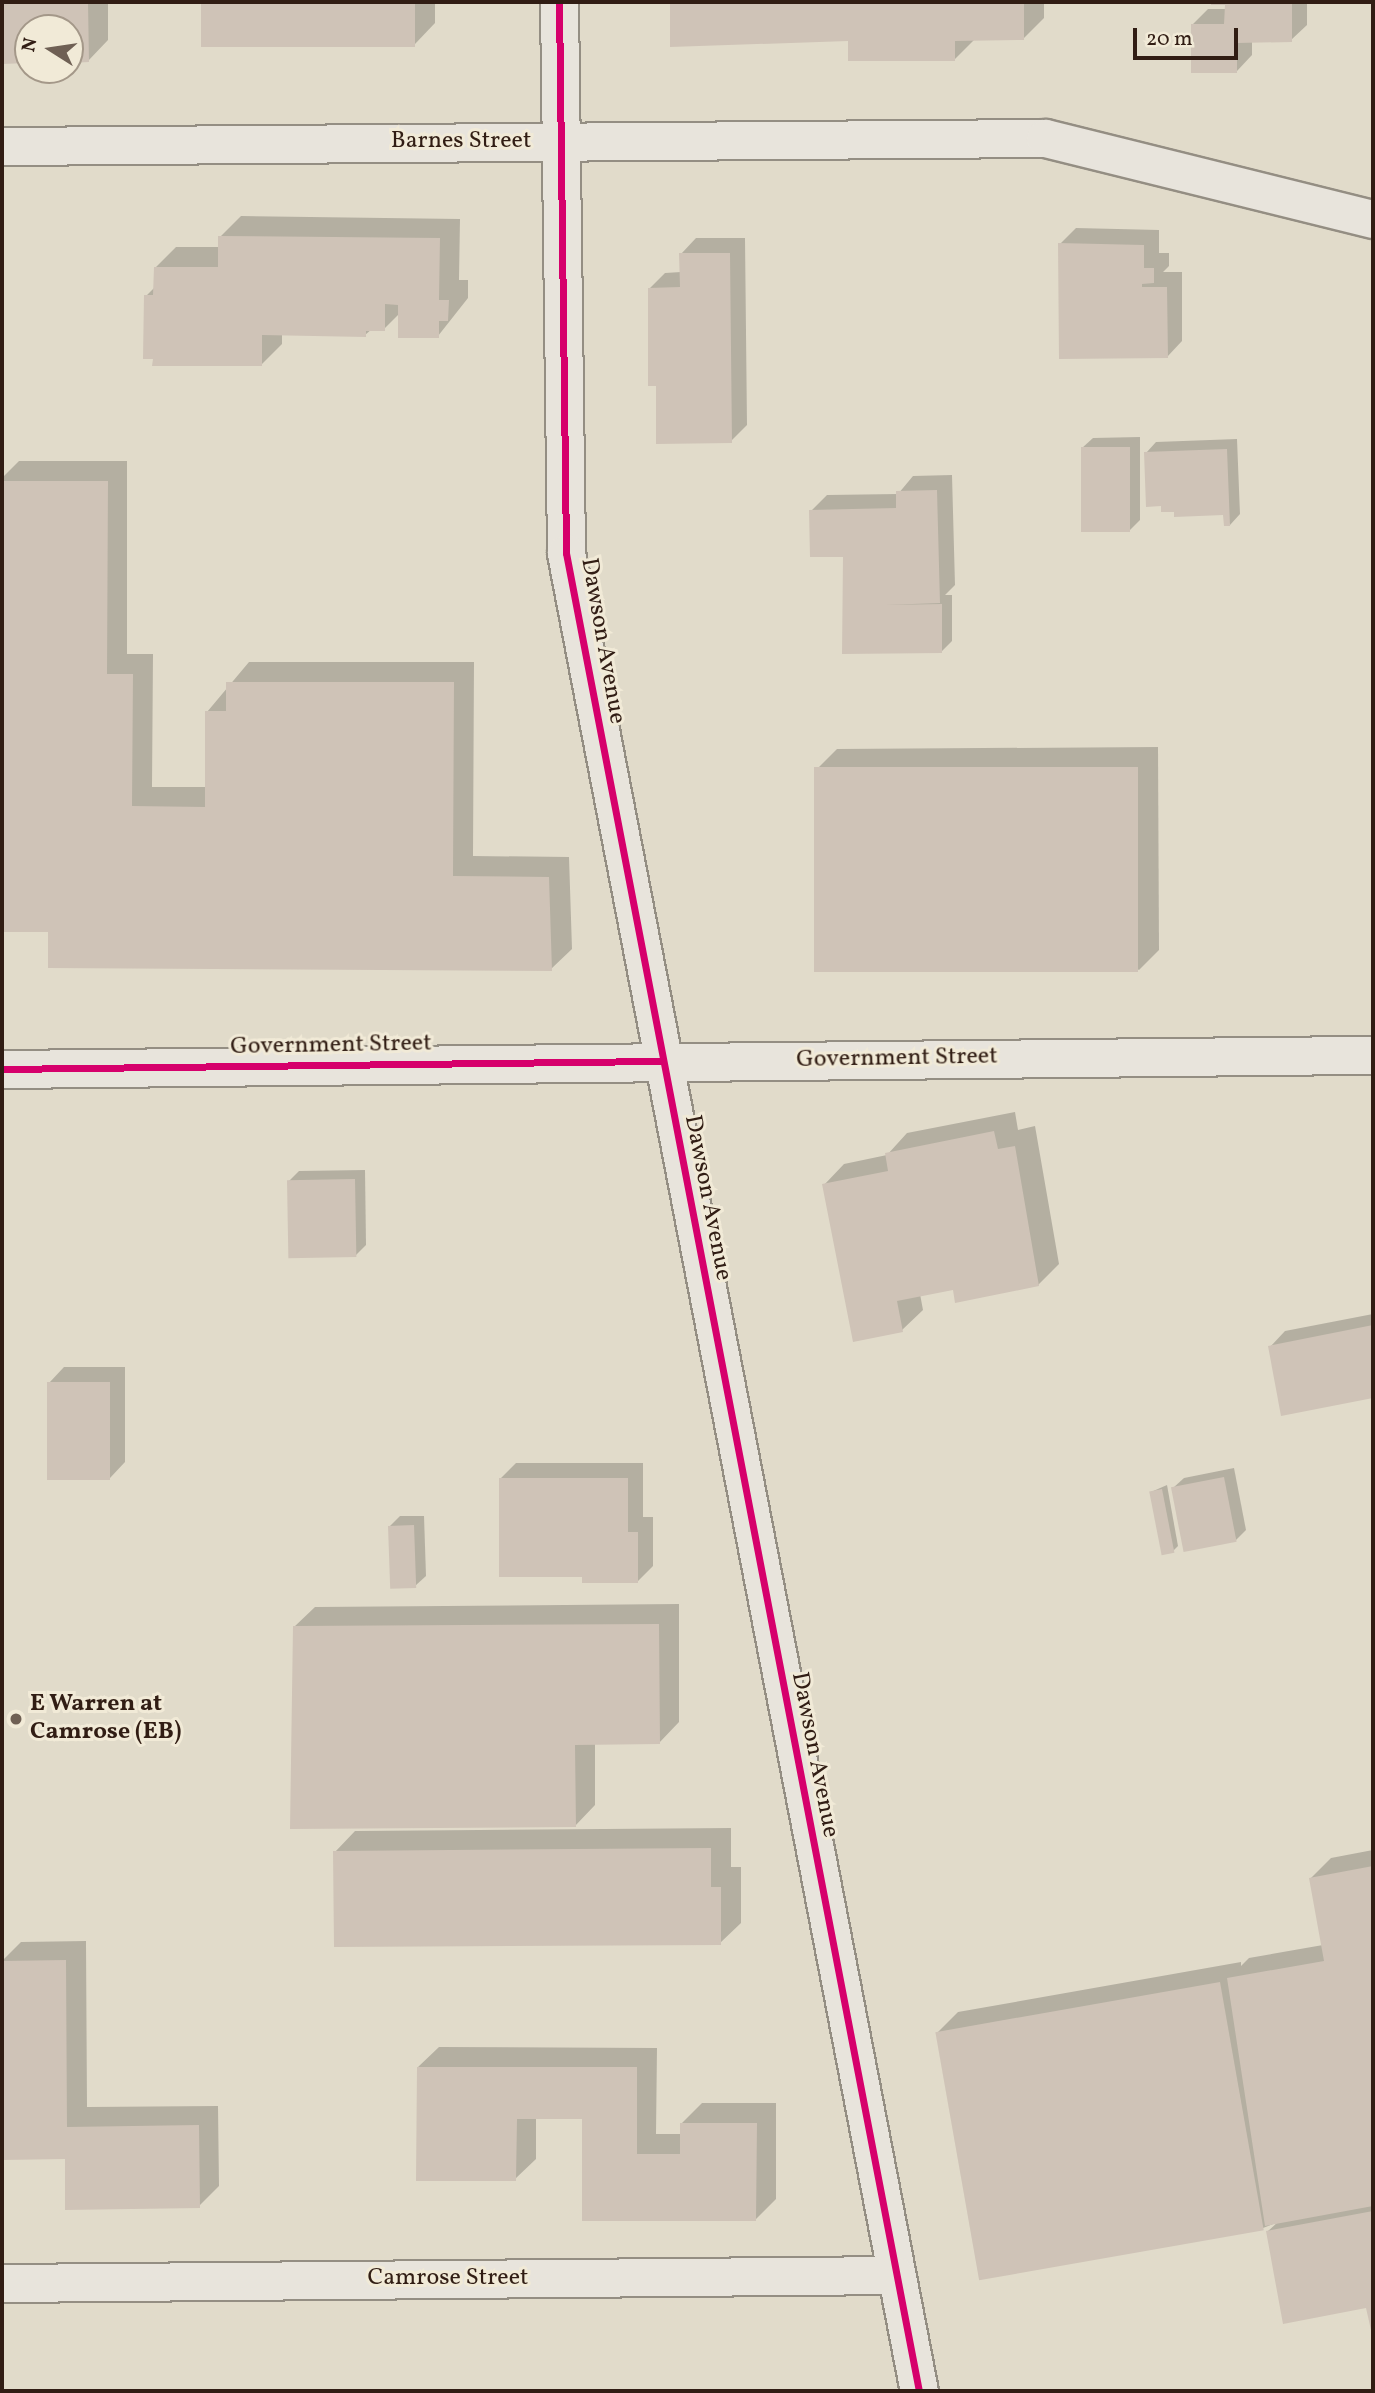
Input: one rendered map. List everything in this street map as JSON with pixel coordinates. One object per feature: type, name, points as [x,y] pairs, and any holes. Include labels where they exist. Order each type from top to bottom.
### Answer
[{"type":"street","name":"Dawson Avenue","points":[[559,2],[566,553],[661,1061],[919,2391]]},
{"type":"street","name":"Barnes Street","points":[[2,146],[1045,138],[1373,219]]},
{"type":"street","name":"Government Street","points":[[2,1069],[1373,1055]]},
{"type":"street","name":"Camrose Street","points":[[2,2283],[895,2274]]},
{"type":"building","points":[[2,2],[88,2],[89,62],[84,62],[84,14],[14,14],[14,64],[2,64]]},
{"type":"building","points":[[201,2],[415,2],[415,47],[201,47]]},
{"type":"building","points":[[670,2],[1024,2],[1024,40],[955,41],[955,61],[848,61],[848,41],[670,47]]},
{"type":"building","points":[[1211,2],[1292,2],[1292,42],[1237,43],[1237,73],[1191,73],[1191,24],[1224,24],[1225,5],[1211,5]]},
{"type":"building","points":[[218,236],[440,238],[439,300],[449,300],[448,321],[439,321],[439,338],[398,338],[398,305],[385,304],[385,331],[366,331],[366,337],[262,335],[262,366],[152,366],[153,359],[143,359],[144,295],[153,295],[154,267],[218,267]]},
{"type":"building","points":[[1058,243],[1144,245],[1144,268],[1154,268],[1154,283],[1142,284],[1142,287],[1167,287],[1168,358],[1059,359]]},
{"type":"building","points":[[679,253],[730,253],[732,443],[656,444],[656,386],[648,386],[648,288],[680,287]]},
{"type":"building","points":[[1081,447],[1130,447],[1130,532],[1081,532]]},
{"type":"building","points":[[1227,449],[1230,526],[1224,526],[1223,515],[1174,517],[1174,512],[1161,512],[1161,506],[1146,507],[1144,452]]},
{"type":"building","points":[[2,481],[108,481],[107,674],[133,674],[132,806],[205,807],[205,711],[226,711],[226,682],[454,682],[453,876],[549,877],[552,971],[48,968],[48,932],[2,932]]},
{"type":"building","points":[[937,490],[940,603],[885,605],[942,604],[942,653],[842,654],[843,557],[810,557],[809,510],[896,508],[896,491]]},
{"type":"building","points":[[814,767],[1138,767],[1138,972],[814,972]]},
{"type":"building","points":[[994,1131],[998,1149],[1015,1146],[1039,1286],[955,1303],[953,1290],[897,1301],[903,1332],[853,1342],[822,1184],[888,1171],[885,1153]]},
{"type":"building","points":[[355,1179],[356,1257],[288,1258],[287,1180]]},
{"type":"building","points":[[1373,1325],[1373,1398],[1281,1416],[1268,1346]]},
{"type":"building","points":[[47,1382],[110,1382],[110,1480],[47,1480]]},
{"type":"building","points":[[1224,1477],[1237,1542],[1184,1552],[1171,1487]]},
{"type":"building","points":[[499,1478],[628,1478],[628,1532],[638,1532],[638,1583],[582,1583],[582,1577],[499,1577]]},
{"type":"building","points":[[1162,1489],[1174,1553],[1162,1555],[1149,1491]]},
{"type":"building","points":[[414,1525],[416,1588],[390,1589],[388,1526]]},
{"type":"building","points":[[659,1624],[660,1744],[575,1745],[576,1827],[290,1829],[293,1626]]},
{"type":"building","points":[[711,1848],[711,1887],[721,1887],[721,1945],[334,1947],[333,1851]]},
{"type":"building","points":[[1373,1866],[1373,2206],[1265,2226],[1227,1978],[1324,1961],[1309,1878]]},
{"type":"building","points":[[66,1960],[67,2127],[199,2125],[200,2208],[65,2210],[65,2159],[2,2160],[2,1961]]},
{"type":"building","points":[[1220,1982],[1264,2230],[979,2280],[935,2032]]},
{"type":"building","points":[[417,2067],[637,2067],[637,2154],[680,2154],[680,2123],[757,2123],[756,2221],[582,2221],[582,2119],[517,2119],[516,2181],[416,2181]]},
{"type":"building","points":[[1373,2211],[1373,2339],[1366,2308],[1283,2324],[1266,2231]]},
{"type":"cycle path","points":[[559,2],[566,553],[919,2391]]},
{"type":"cycle path","points":[[2,1069],[661,1061]]},
{"type":"place","name":"E Warren at Camrose (EB)","points":[[16,1719]]}]
